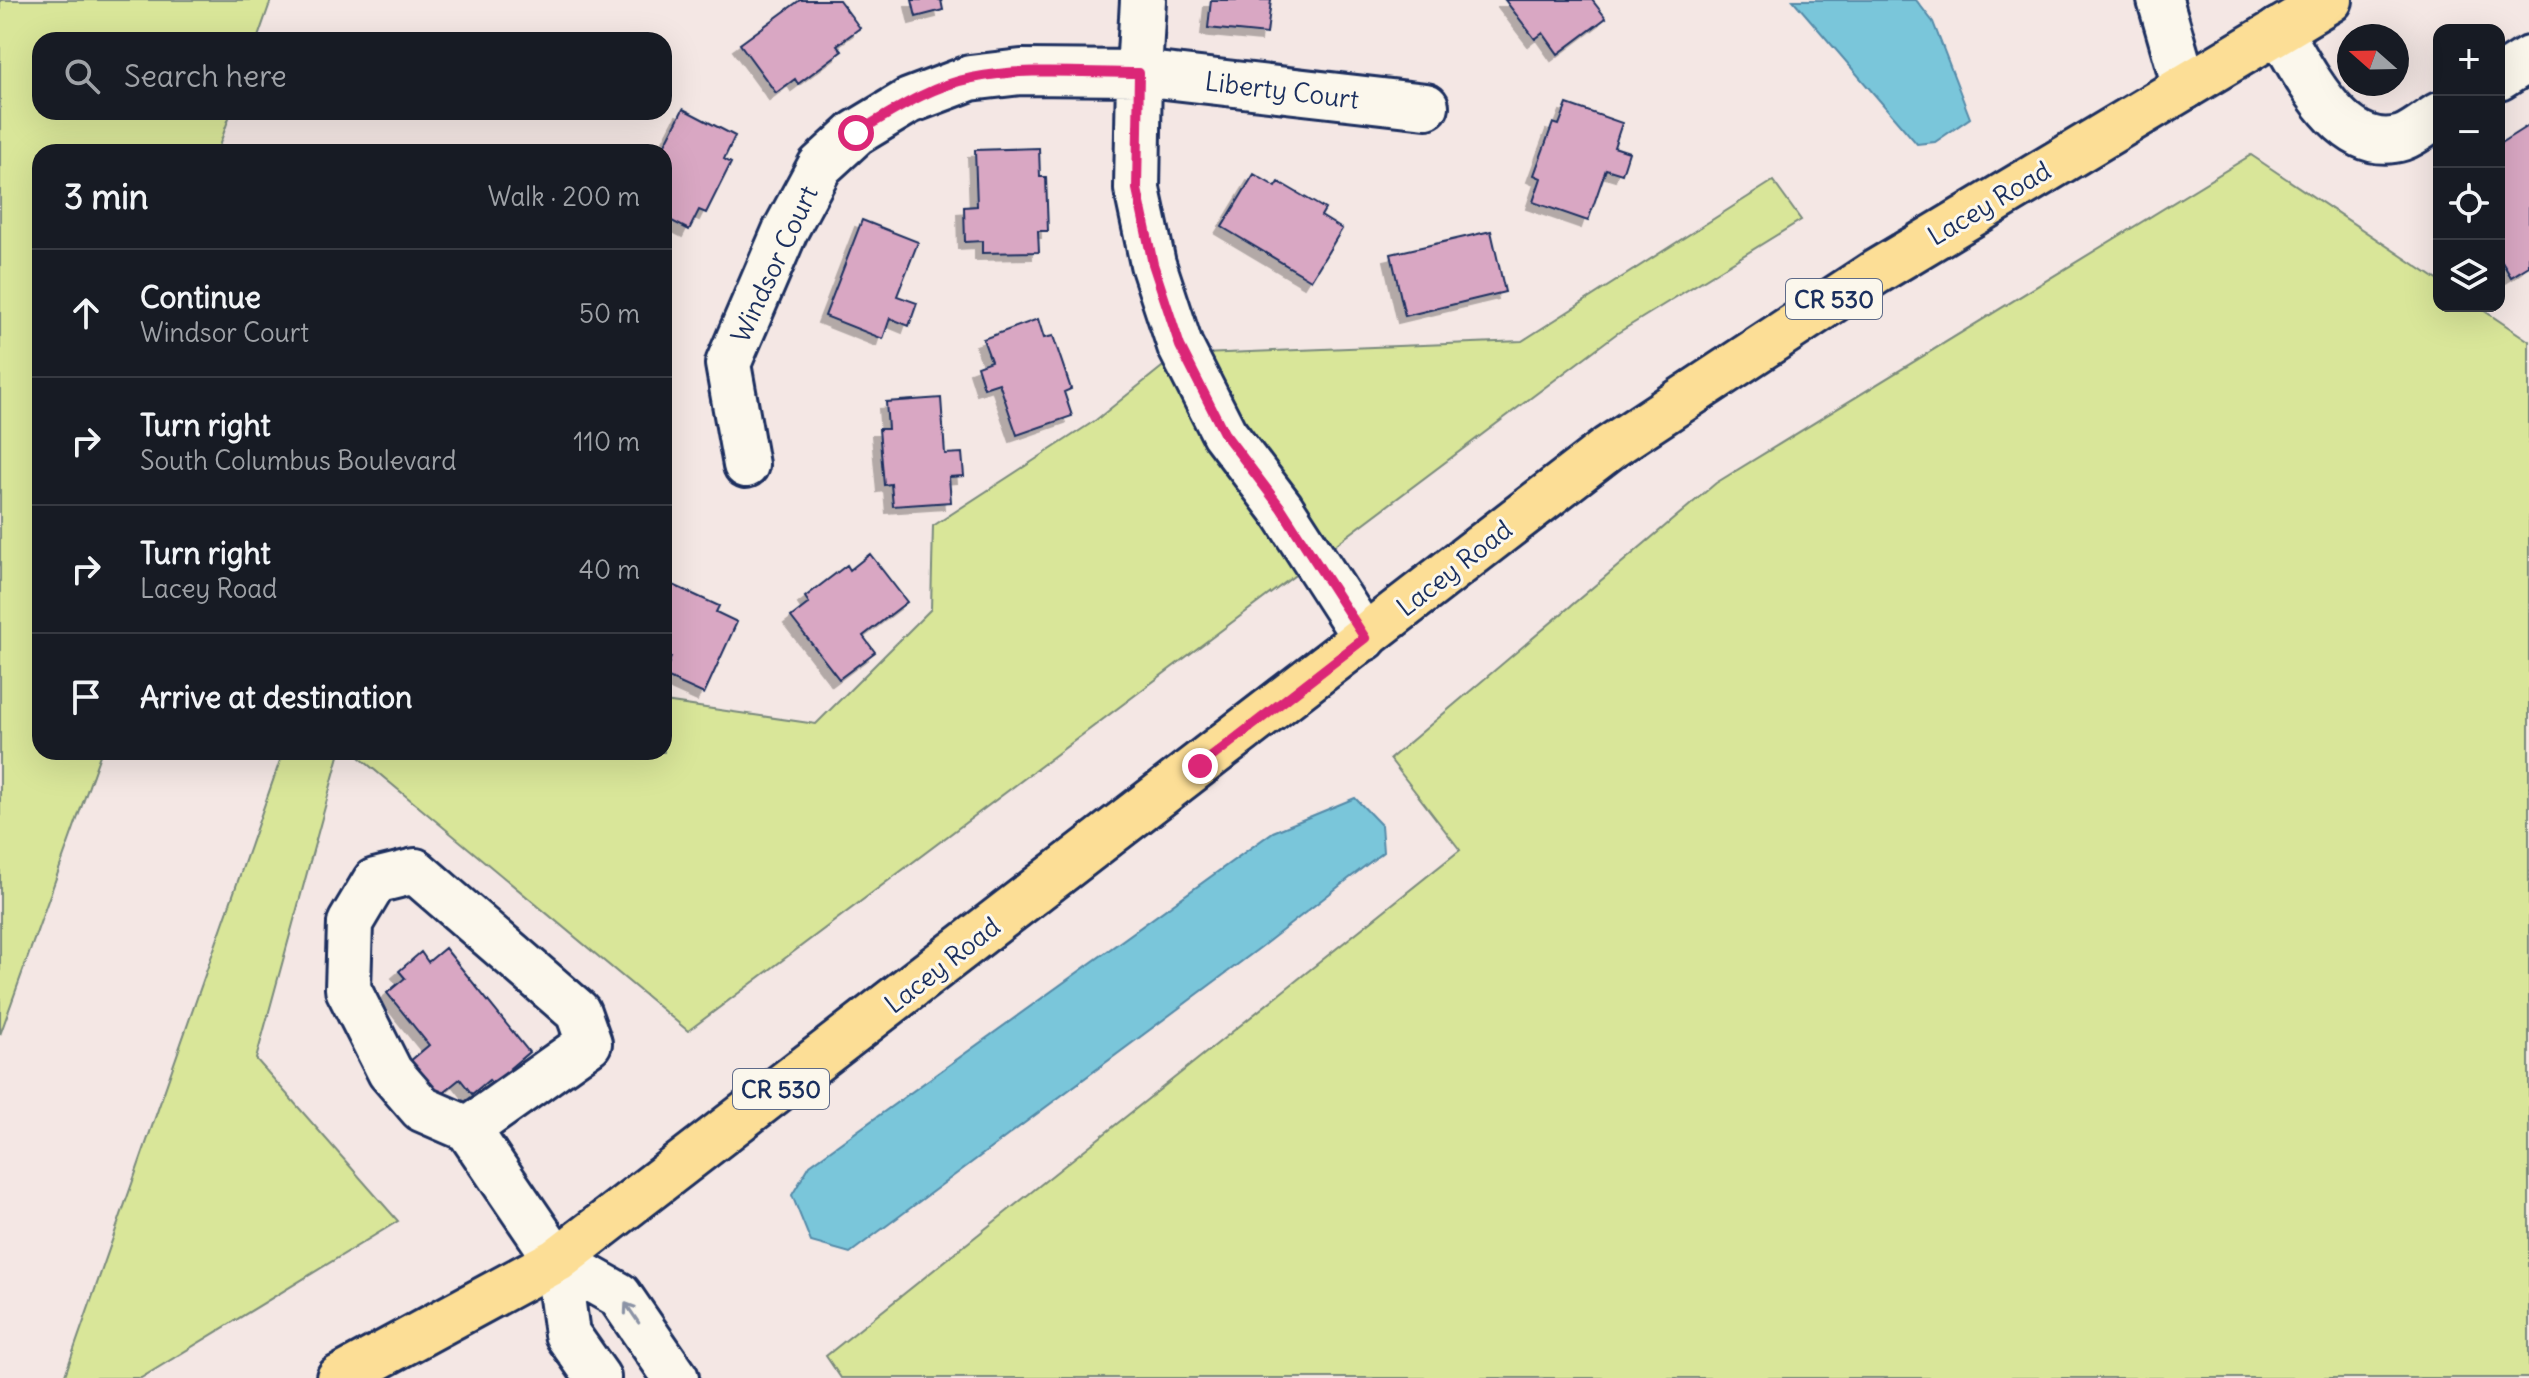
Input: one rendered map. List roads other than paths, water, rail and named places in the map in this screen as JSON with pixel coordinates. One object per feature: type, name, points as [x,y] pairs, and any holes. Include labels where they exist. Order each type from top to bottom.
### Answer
[{"type":"main road","name":"Lacey Road","points":[[339,1378],[557,1260],[1609,448],[1876,272],[2008,190],[2330,0]]},
{"type":"street","points":[[1143,0],[1137,189],[1153,264],[1180,346],[1224,433],[1281,508],[1365,638]]},
{"type":"street","points":[[2160,0],[2185,87]]},
{"type":"street","points":[[2279,30],[2324,104],[2346,127],[2375,140],[2401,138],[2433,119]]},
{"type":"street","points":[[2505,74],[2529,59]]},
{"type":"street","name":"Windsor Court","points":[[746,465],[728,364],[785,231],[820,166],[856,133],[909,101],[970,78],[1021,72],[1139,73]]},
{"type":"street","name":"Liberty Court","points":[[1139,73],[1426,106]]},
{"type":"street","points":[[468,1129],[589,1043],[578,1012],[415,871],[375,881],[350,923],[348,989],[390,1072],[422,1109],[468,1129],[557,1260],[619,1295],[676,1378]]},
{"type":"street","points":[[557,1260],[567,1334],[598,1378]]},
{"type":"water","points":[[1793,0],[1916,0],[1933,22],[1970,118],[1935,142],[1917,144]]},
{"type":"water","points":[[1355,798],[1381,825],[1383,852],[1261,947],[850,1253],[811,1242],[792,1195],[810,1165],[1273,832]]}]
